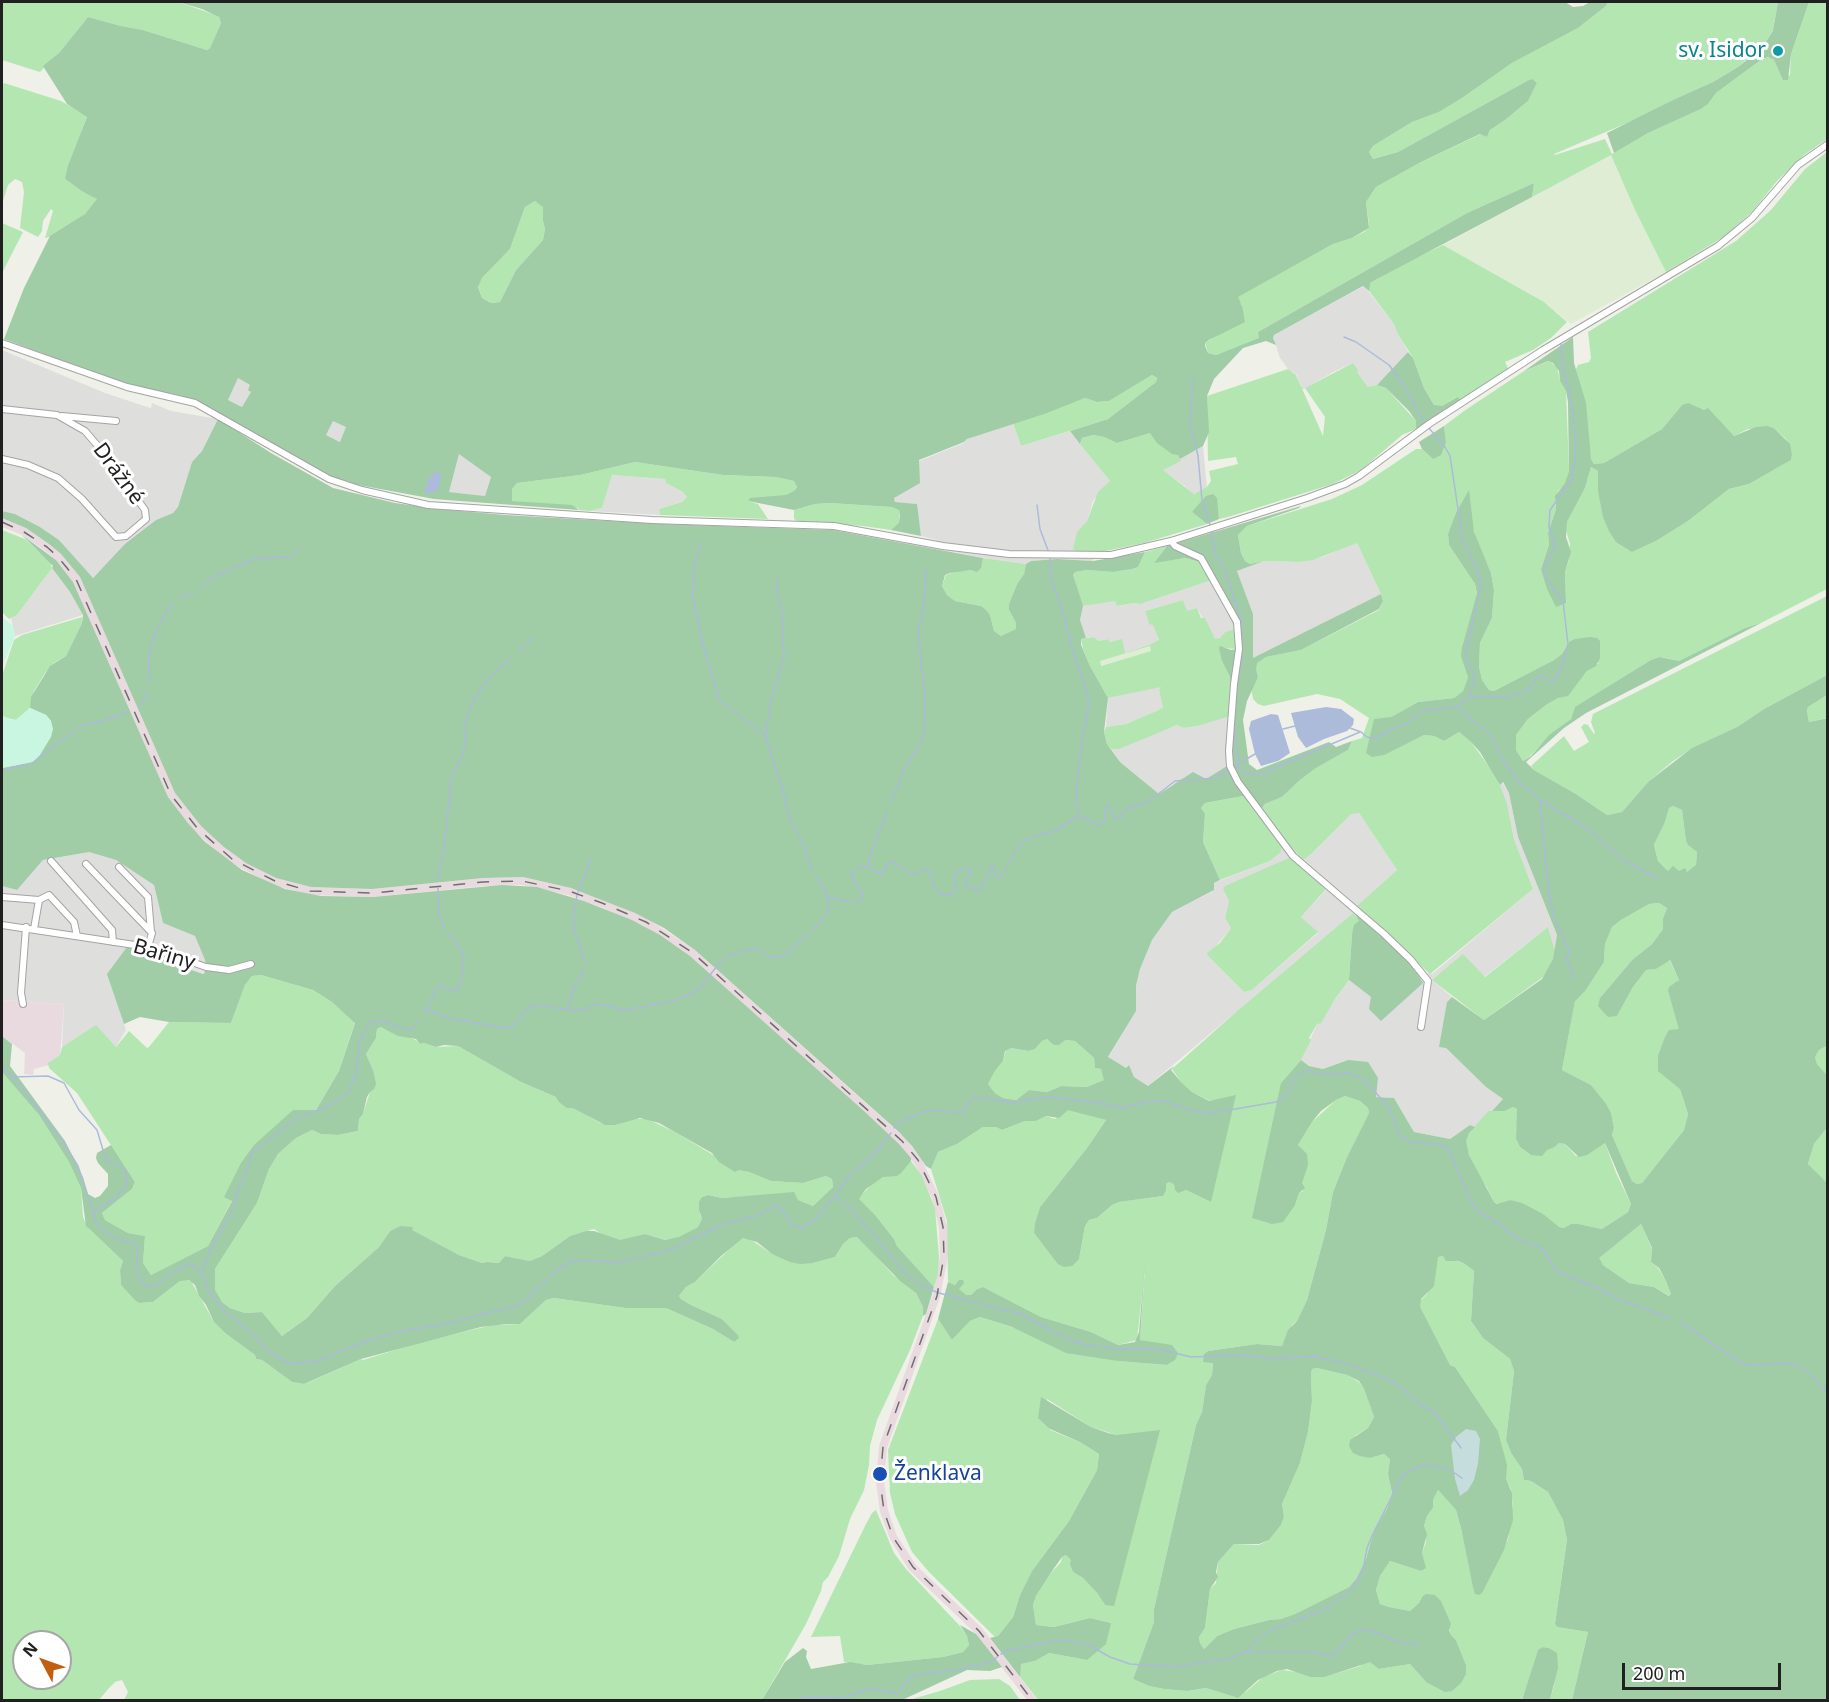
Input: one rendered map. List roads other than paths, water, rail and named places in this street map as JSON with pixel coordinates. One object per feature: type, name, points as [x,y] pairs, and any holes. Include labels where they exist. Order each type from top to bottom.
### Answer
[{"type":"street","points":[[2,343],[111,382],[202,406],[308,468],[343,484],[442,507],[652,520],[834,526],[944,546],[1009,554],[1111,555],[1171,541],[1318,495],[1359,476],[1429,424],[1544,350],[1718,246],[1752,218],[1798,165],[1827,144]]},
{"type":"street","name":"Drážné","points":[[2,410],[116,421]]},
{"type":"street","name":"Drážné","points":[[2,459],[28,465],[58,478],[114,535],[124,538],[144,521],[145,510],[104,453],[85,431],[61,416]]},
{"type":"street","name":"Drážné","points":[[85,431],[88,418]]},
{"type":"street","points":[[1171,541],[1175,546],[1201,558],[1237,622],[1239,649],[1229,751],[1230,766],[1238,782],[1293,856],[1384,934],[1411,960],[1428,981],[1421,1027]]},
{"type":"street","points":[[51,861],[112,930],[113,942]]},
{"type":"street","points":[[86,864],[152,933]]},
{"type":"street","points":[[119,867],[148,897],[152,933],[148,947]]},
{"type":"street","points":[[2,897],[39,900],[49,895],[74,922],[76,936]]},
{"type":"street","points":[[34,929],[39,900]]},
{"type":"street","name":"Bařiny","points":[[2,925],[148,947],[206,967],[229,970],[251,964]]},
{"type":"street","points":[[22,1004],[26,927]]},
{"type":"water","points":[[436,471],[441,476],[438,491],[424,494],[428,480]]},
{"type":"water","points":[[1326,707],[1341,709],[1354,719],[1353,725],[1347,731],[1306,748],[1298,737],[1291,713]]},
{"type":"water","points":[[1271,714],[1278,715],[1290,753],[1278,761],[1261,766],[1255,754],[1249,729],[1251,721]]},
{"type":"waterway","points":[[1344,337],[1356,342],[1389,365],[1405,387],[1425,423]]},
{"type":"waterway","points":[[1350,728],[1374,739],[1403,726],[1425,710],[1458,707],[1469,697],[1508,697],[1528,690],[1542,675],[1551,682],[1554,681],[1561,669],[1568,644],[1563,601],[1553,589],[1543,570],[1556,545],[1549,528],[1550,510],[1572,479],[1576,448],[1572,404],[1562,361],[1561,343]]},
{"type":"waterway","points":[[1193,378],[1190,421],[1198,456],[1202,500],[1210,525]]},
{"type":"waterway","points":[[1428,427],[1450,456],[1463,542],[1477,568],[1481,583],[1466,650],[1466,659],[1475,676],[1470,695]]},
{"type":"waterway","points":[[1037,505],[1040,529],[1049,553]]},
{"type":"waterway","points":[[1211,529],[1215,554],[1225,572],[1241,619],[1242,658],[1238,677]]},
{"type":"waterway","points":[[700,543],[694,570],[693,597],[705,653],[720,701],[765,735],[789,816],[801,839],[813,872]]},
{"type":"waterway","points":[[200,588],[212,578],[254,559],[291,557],[301,549]]},
{"type":"waterway","points":[[1050,558],[1053,586],[1088,695],[1088,714],[1082,740],[1076,796],[1079,815]]},
{"type":"waterway","points":[[891,802],[924,730],[925,697],[918,634],[925,597],[926,569]]},
{"type":"waterway","points":[[766,734],[771,699],[784,658],[782,614],[777,579]]},
{"type":"waterway","points":[[180,598],[193,593]]},
{"type":"waterway","points":[[150,683],[149,657],[153,639],[173,603]]},
{"type":"waterway","points":[[518,652],[533,638]]},
{"type":"waterway","points":[[438,881],[447,826],[450,784],[452,775],[463,755],[464,725],[475,698],[489,678],[511,658]]},
{"type":"waterway","points":[[140,706],[148,692]]},
{"type":"waterway","points":[[1458,707],[1489,733],[1503,760],[1519,782],[1540,800],[1549,896],[1556,922],[1569,950],[1567,960],[1574,979]]},
{"type":"waterway","points":[[2,770],[31,764],[81,726],[113,718],[128,711]]},
{"type":"waterway","points":[[1283,729],[1295,726]]},
{"type":"waterway","points":[[1234,727],[1239,763]]},
{"type":"waterway","points":[[1236,766],[1246,773],[1258,775],[1360,732]]},
{"type":"waterway","points":[[1233,767],[1255,754]]},
{"type":"waterway","points":[[424,1014],[427,1009],[444,1017],[505,1028],[512,1026],[529,1008],[539,1005],[574,1011],[589,1008],[595,1004],[625,1010],[674,1001],[698,990],[721,961],[731,954],[751,949],[758,949],[776,958],[786,954],[821,922],[829,909],[828,897],[849,902],[862,900],[863,895],[851,875],[858,868],[867,867],[882,875],[889,863],[893,862],[912,875],[924,869],[929,870],[935,888],[942,895],[951,895],[956,888],[955,874],[961,869],[970,868],[971,872],[965,881],[966,885],[976,891],[981,890],[992,865],[996,878],[1003,874],[1018,847],[1029,838],[1055,831],[1079,816],[1099,826],[1105,820],[1106,806],[1110,806],[1114,817],[1119,819],[1127,809],[1148,802],[1175,781],[1216,778],[1229,770]]},
{"type":"waterway","points":[[1542,801],[1591,831],[1623,860],[1657,878]]},
{"type":"waterway","points":[[869,867],[869,859],[887,811]]},
{"type":"waterway","points":[[578,892],[591,859]]},
{"type":"waterway","points":[[816,877],[828,897]]},
{"type":"waterway","points":[[438,888],[439,915],[446,930]]},
{"type":"waterway","points":[[577,895],[573,919],[586,963]]},
{"type":"waterway","points":[[428,1007],[438,986],[455,992],[461,983],[464,955],[448,934]]},
{"type":"waterway","points":[[567,1009],[574,988],[585,969]]},
{"type":"waterway","points":[[202,1271],[213,1245],[233,1210],[252,1153],[297,1118],[327,1107],[348,1093],[356,1075],[360,1039],[368,1025],[374,1021],[381,1021],[409,1030],[419,1022]]},
{"type":"waterway","points":[[2,1066],[62,1140],[78,1166],[97,1224],[115,1238],[136,1244],[138,1248],[136,1271],[142,1283],[149,1287],[157,1285],[176,1270],[189,1264],[194,1265],[204,1277],[207,1288],[222,1309],[255,1336],[270,1353],[289,1363],[314,1362],[375,1338],[406,1330],[437,1326],[515,1306],[528,1298],[555,1271],[572,1261],[615,1263],[670,1250],[723,1224],[760,1215],[775,1205],[782,1209],[792,1225],[802,1228],[816,1219],[849,1176],[873,1155],[891,1133]]},
{"type":"waterway","points":[[894,1128],[899,1122],[928,1110],[962,1113],[972,1098],[1011,1103],[1051,1097],[1122,1108],[1150,1101],[1163,1101],[1193,1111],[1212,1113],[1276,1102],[1287,1094],[1296,1076],[1306,1071],[1326,1074],[1348,1073],[1363,1079],[1388,1106],[1401,1137],[1412,1143],[1438,1144],[1448,1148],[1473,1205],[1516,1238],[1543,1249],[1557,1272],[1589,1284],[1622,1301],[1670,1318]]},
{"type":"waterway","points":[[12,1077],[48,1076],[64,1083],[79,1110],[97,1130],[106,1160],[125,1171],[127,1180],[125,1187],[113,1200],[93,1212]]},
{"type":"waterway","points":[[835,1197],[848,1206],[905,1273],[922,1286],[939,1293],[1020,1314],[1067,1339],[1087,1345],[1117,1349],[1158,1349],[1191,1357],[1246,1355],[1274,1359],[1311,1356],[1341,1362],[1388,1379],[1399,1386],[1421,1405],[1435,1413],[1461,1448]]},
{"type":"waterway","points":[[1681,1323],[1743,1364],[1790,1363],[1799,1366],[1810,1374],[1828,1395]]},
{"type":"waterway","points":[[1247,1651],[1257,1640],[1273,1629],[1322,1611],[1352,1589],[1363,1570],[1372,1536],[1402,1476],[1419,1466],[1428,1464],[1450,1470],[1462,1478]]},
{"type":"waterway","points":[[1001,1654],[1059,1640],[1087,1644],[1110,1657],[1130,1664],[1175,1667],[1231,1658],[1246,1652],[1309,1652],[1333,1656],[1354,1633],[1367,1629],[1398,1642],[1419,1644]]},
{"type":"waterway","points":[[798,1700],[806,1697],[842,1698],[869,1689],[898,1693],[910,1678],[916,1675],[957,1670],[991,1662],[997,1657]]},
{"type":"railway","points":[[2,522],[24,532],[47,547],[76,579],[171,795],[198,829],[232,859],[275,881],[310,891],[373,893],[483,882],[522,881],[569,891],[602,903],[646,922],[693,953],[902,1141],[918,1160],[936,1197],[943,1227],[944,1256],[937,1296],[883,1447],[880,1481],[884,1511],[893,1537],[913,1567],[979,1631],[1032,1700]]},
{"type":"place","name":"sv. Isidor","points":[[1778,51]]},
{"type":"place","name":"Ženklava","points":[[880,1474]]}]
